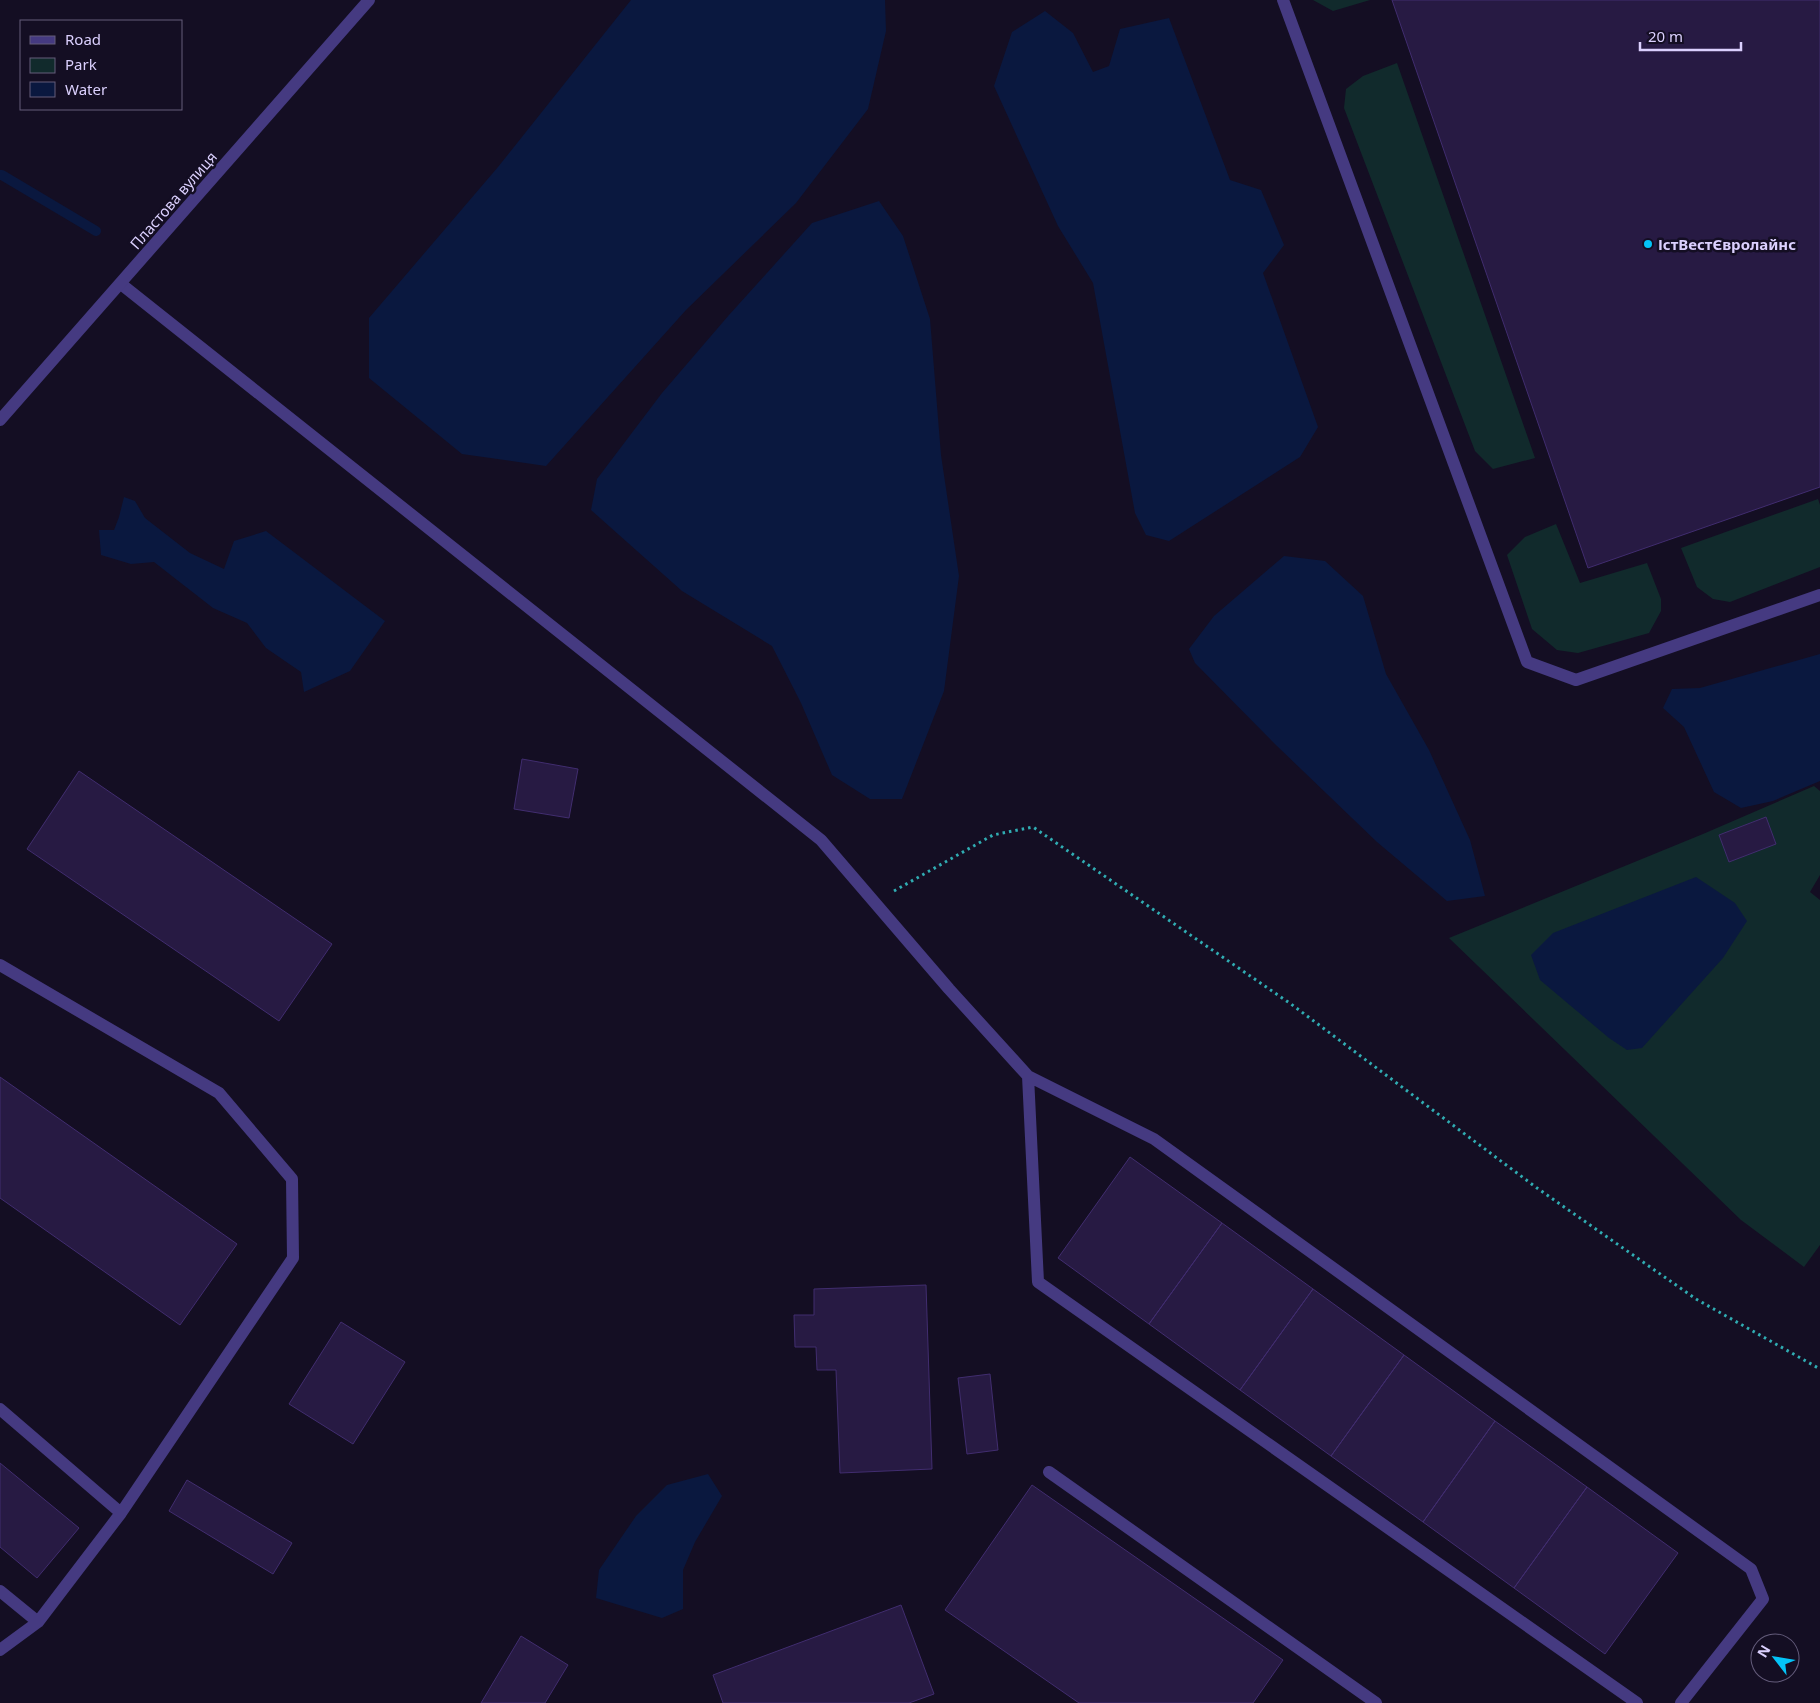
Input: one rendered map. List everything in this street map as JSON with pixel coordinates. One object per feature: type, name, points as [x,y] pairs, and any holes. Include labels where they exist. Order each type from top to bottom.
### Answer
[{"type":"street","name":"Пластова вулиця","points":[[0,420],[369,0]]},
{"type":"street","points":[[1283,0],[1527,662],[1576,680],[1820,595]]},
{"type":"street","points":[[121,284],[820,840],[948,990],[1028,1076],[1154,1140],[1751,1569],[1763,1599],[1681,1703]]},
{"type":"street","points":[[0,965],[219,1093],[292,1179],[293,1258],[121,1513],[38,1622],[0,1650]]},
{"type":"street","points":[[1028,1076],[1038,1282],[1637,1703]]},
{"type":"street","points":[[0,1409],[121,1513]]},
{"type":"street","points":[[1049,1472],[1376,1703]]},
{"type":"street","points":[[0,1591],[38,1622]]},
{"type":"path","points":[[874,902],[993,835],[1032,827],[1291,1004],[1537,1188],[1680,1288],[1696,1299],[1820,1369]]},
{"type":"green space","points":[[1313,0],[1370,0],[1333,11]]},
{"type":"green space","points":[[1397,63],[1535,458],[1493,469],[1475,451],[1344,108],[1346,89],[1363,76]]},
{"type":"green space","points":[[1818,499],[1820,505],[1820,567],[1730,602],[1713,599],[1697,587],[1681,548]]},
{"type":"green space","points":[[1556,524],[1580,583],[1647,563],[1661,599],[1661,611],[1649,633],[1578,653],[1557,650],[1532,629],[1507,555],[1525,537]]},
{"type":"green space","points":[[1814,786],[1820,791],[1820,875],[1810,892],[1820,900],[1820,1245],[1804,1267],[1741,1220],[1449,938],[1703,834]]},
{"type":"water","points":[[631,0],[885,0],[886,31],[868,109],[796,203],[686,310],[546,466],[462,454],[369,378],[369,318],[498,167]]},
{"type":"water","points":[[1045,11],[1073,33],[1093,72],[1109,66],[1120,29],[1169,18],[1230,180],[1261,190],[1284,245],[1263,273],[1318,427],[1300,457],[1169,541],[1146,535],[1135,513],[1093,283],[1058,226],[994,86],[1012,32]]},
{"type":"water","points":[[879,201],[903,236],[930,319],[941,455],[959,576],[944,691],[902,799],[870,799],[832,775],[801,703],[772,646],[682,591],[591,510],[597,479],[662,393],[812,223]]},
{"type":"water","points":[[124,497],[135,501],[145,518],[190,553],[224,569],[234,541],[266,531],[385,621],[350,671],[304,692],[301,672],[266,648],[247,623],[213,608],[154,562],[131,564],[101,555],[99,530],[114,530]]},
{"type":"water","points":[[1284,556],[1325,561],[1363,596],[1386,674],[1429,750],[1470,840],[1485,896],[1447,901],[1377,842],[1277,746],[1195,663],[1189,649],[1214,616]]},
{"type":"water","points":[[1820,654],[1820,781],[1773,801],[1741,808],[1714,792],[1684,727],[1663,708],[1672,689],[1700,688]]},
{"type":"water","points":[[1696,877],[1735,903],[1747,921],[1723,958],[1642,1048],[1627,1050],[1609,1038],[1540,980],[1531,955],[1553,933]]},
{"type":"water","points":[[708,1474],[722,1496],[695,1542],[683,1570],[683,1609],[662,1618],[596,1598],[599,1570],[636,1516],[667,1485]]},
{"type":"building","name":"ІстВестЄвролайнс","points":[[1392,0],[1820,0],[1820,487],[1588,568]]},
{"type":"building","points":[[522,759],[578,769],[569,818],[514,809]]},
{"type":"building","points":[[79,771],[332,944],[279,1021],[27,849]]},
{"type":"building","points":[[1766,817],[1776,844],[1729,862],[1719,835]]},
{"type":"building","points":[[0,1077],[237,1244],[180,1325],[0,1198]]},
{"type":"building","points":[[1130,1157],[1222,1223],[1149,1324],[1058,1258]]},
{"type":"building","points":[[1222,1223],[1313,1289],[1240,1390],[1149,1324]]},
{"type":"building","points":[[926,1285],[932,1469],[840,1473],[836,1370],[817,1370],[816,1347],[795,1347],[794,1315],[814,1315],[814,1289]]},
{"type":"building","points":[[1313,1289],[1404,1355],[1331,1456],[1240,1390]]},
{"type":"building","points":[[341,1322],[405,1362],[353,1444],[289,1404]]},
{"type":"building","points":[[1404,1355],[1495,1421],[1423,1522],[1331,1456]]},
{"type":"building","points":[[990,1374],[998,1450],[967,1454],[958,1378]]},
{"type":"building","points":[[1495,1421],[1587,1487],[1514,1588],[1423,1522]]},
{"type":"building","points":[[0,1463],[79,1528],[37,1578],[0,1547]]},
{"type":"building","points":[[187,1480],[292,1543],[273,1574],[169,1511]]},
{"type":"building","points":[[1032,1485],[1283,1660],[1253,1703],[1079,1703],[945,1610]]},
{"type":"building","points":[[1587,1487],[1678,1553],[1605,1654],[1514,1588]]},
{"type":"building","points":[[901,1605],[934,1694],[909,1703],[723,1703],[713,1675]]},
{"type":"building","points":[[521,1636],[568,1665],[545,1703],[481,1703]]},
{"type":"waterway","points":[[0,175],[96,231]]},
{"type":"place","name":"ІстВестЄвролайнс","points":[[1648,244]]}]
